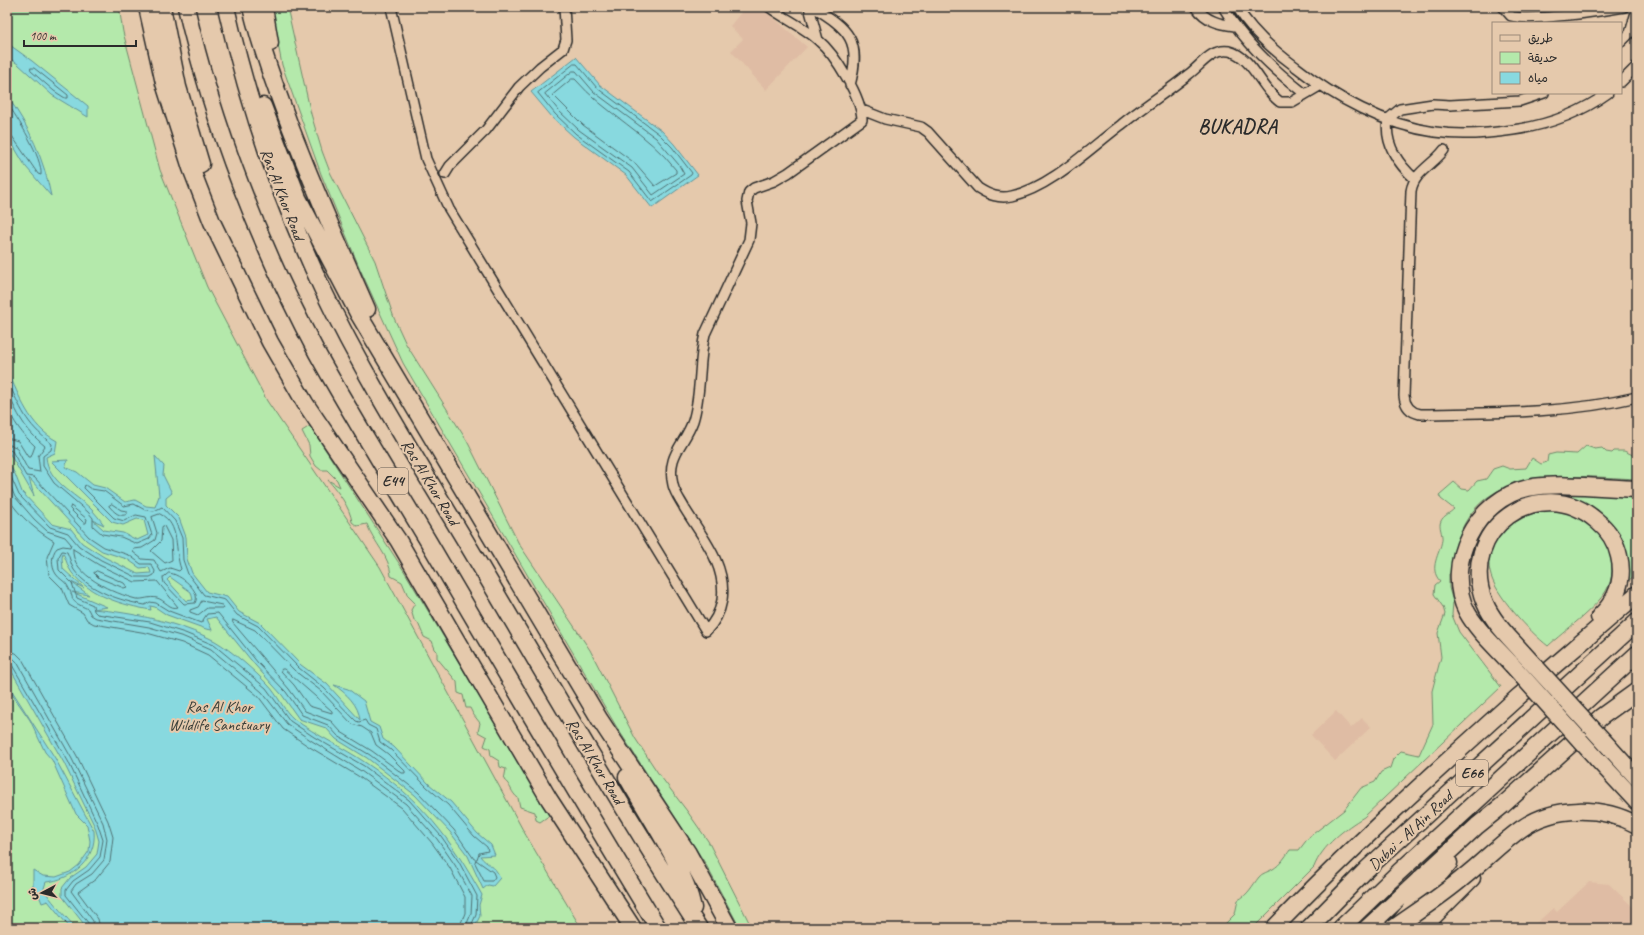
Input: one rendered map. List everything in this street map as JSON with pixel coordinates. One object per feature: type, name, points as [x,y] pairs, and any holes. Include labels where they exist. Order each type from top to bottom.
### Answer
[{"type":"highway","points":[[147,7],[164,83],[180,136],[212,222],[255,312],[287,373],[305,403],[398,540],[550,799],[633,928]]},
{"type":"highway","points":[[162,7],[169,47],[186,116],[239,277]]},
{"type":"highway","name":"Ras Al Khor Road","points":[[186,7],[202,71],[219,125],[267,247],[317,352],[580,799],[658,928]]},
{"type":"highway","name":"Ras Al Khor Road","points":[[226,7],[235,45],[271,168],[303,246],[346,336],[579,732],[697,926]]},
{"type":"highway","points":[[251,7],[262,51],[312,184],[405,394]]},
{"type":"highway","points":[[264,7],[270,43],[287,116]]},
{"type":"highway","points":[[235,45],[251,77],[298,198],[359,315],[600,720],[681,841],[729,928]]},
{"type":"highway","points":[[1637,489],[1554,486],[1527,488],[1509,495],[1493,505],[1474,526],[1464,548],[1459,574],[1463,599],[1474,622],[1518,659],[1610,748],[1637,778]]},
{"type":"highway","points":[[1580,646],[1587,632],[1607,609],[1617,593],[1621,574],[1619,554],[1611,537],[1604,527],[1585,512],[1561,503],[1539,503],[1512,513],[1496,525],[1484,544],[1479,563],[1479,584],[1485,604],[1518,659],[1597,759],[1637,802]]},
{"type":"highway","points":[[1274,928],[1327,873],[1393,812],[1519,697],[1580,646],[1637,594]]},
{"type":"highway","name":"Dubai - Al Ain Road","points":[[1309,928],[1367,869],[1637,622]]},
{"type":"highway","name":"Dubai - Al Ain Road","points":[[1341,928],[1463,813],[1637,654]]},
{"type":"highway","points":[[1367,928],[1453,847],[1503,805],[1601,717],[1637,691]]},
{"type":"highway","points":[[600,720],[620,766],[679,870],[690,897],[697,926]]},
{"type":"highway","points":[[1395,928],[1439,873],[1488,824],[1503,805]]},
{"type":"highway","points":[[1395,928],[1450,889],[1522,828],[1533,822],[1566,812],[1584,811],[1608,813],[1637,824]]},
{"type":"highway","points":[[1422,928],[1492,858],[1504,843]]},
{"type":"highway","points":[[619,905],[628,928]]},
{"type":"street","points":[[391,7],[426,159],[449,209],[706,631],[716,619],[719,611],[723,594],[722,577],[715,559],[676,493],[671,471],[674,454],[685,438],[695,414],[699,392],[702,350],[705,334],[748,240],[751,223],[747,201],[750,192],[754,188],[788,174],[862,120],[862,110],[850,84],[833,56],[818,40],[770,7]]},
{"type":"street","points":[[445,174],[450,166],[486,130],[519,87],[540,67],[563,49],[566,40],[564,7]]},
{"type":"street","points":[[809,7],[818,40]]},
{"type":"street","points":[[813,7],[843,27],[850,37],[854,56],[850,84]]},
{"type":"street","points":[[1196,7],[1202,15],[1213,22],[1236,26]]},
{"type":"street","points":[[1223,7],[1236,26],[1270,65],[1305,94]]},
{"type":"street","points":[[1237,7],[1254,29],[1274,48],[1321,85],[1355,105],[1388,119],[1420,130],[1448,134],[1504,131],[1536,126],[1562,118],[1587,107],[1606,94]]},
{"type":"street","points":[[1504,7],[1511,16],[1526,17],[1603,11],[1624,7]]},
{"type":"street","points":[[1622,41],[1630,33],[1637,9]]},
{"type":"street","points":[[862,110],[885,119],[921,128],[928,132],[978,188],[987,194],[1004,197],[1025,191],[1056,175],[1220,50],[1231,52],[1243,58],[1280,102],[1292,102],[1321,85]]},
{"type":"street","points":[[1622,81],[1637,66]]},
{"type":"street","points":[[1414,179],[1400,164],[1389,145],[1386,131],[1388,119],[1400,109],[1433,104],[1450,106],[1520,101],[1541,94]]},
{"type":"street","points":[[1444,150],[1439,158],[1414,179],[1411,191],[1404,403],[1413,413],[1420,414],[1527,412],[1616,402],[1637,397]]},
{"type":"shaded area","points":[[740,7],[761,7],[807,47],[766,90],[731,51],[743,39],[730,26],[743,10]]},
{"type":"shaded area","points":[[1336,711],[1351,728],[1362,718],[1371,727],[1335,761],[1311,735]]},
{"type":"shaded area","points":[[1589,882],[1609,884],[1637,911],[1637,928],[1531,928],[1553,908],[1557,912]]},
{"type":"green space","name":"Ras Al Khor Wildlife Sanctuary","points":[[7,7],[119,7],[123,32],[160,170],[207,287],[267,401],[380,567],[524,832],[581,928],[7,928]]},
{"type":"green space","points":[[271,7],[287,7],[311,114],[322,151],[330,172],[375,261],[394,318],[406,344],[467,441],[519,544],[590,650],[635,738],[658,773],[708,841],[752,928],[740,928],[705,863],[616,726],[403,363],[360,269],[321,174],[282,65]]},
{"type":"green space","points":[[310,426],[406,574],[550,815],[540,822],[536,820],[535,812],[520,807],[518,798],[504,780],[506,769],[500,767],[499,761],[491,756],[490,749],[484,746],[487,737],[478,732],[480,723],[470,708],[466,708],[463,695],[458,693],[457,682],[437,658],[437,651],[432,641],[424,637],[418,623],[414,620],[411,610],[415,603],[408,596],[402,582],[391,576],[388,562],[367,524],[357,526],[352,522],[346,505],[328,480],[340,487],[337,480],[327,470],[321,470],[316,466],[310,456],[309,445],[302,431]]},
{"type":"green space","points":[[1586,446],[1595,449],[1602,448],[1606,452],[1612,453],[1614,451],[1624,451],[1633,455],[1637,454],[1637,479],[1606,477],[1545,478],[1517,483],[1493,494],[1473,511],[1458,537],[1451,573],[1449,574],[1449,588],[1453,602],[1452,615],[1459,632],[1501,687],[1364,817],[1349,826],[1335,838],[1328,845],[1314,867],[1253,928],[1224,928],[1224,925],[1235,914],[1238,900],[1247,893],[1260,876],[1278,865],[1290,850],[1299,850],[1309,837],[1344,810],[1361,788],[1375,782],[1381,772],[1390,768],[1393,759],[1401,751],[1419,755],[1433,724],[1432,691],[1441,657],[1438,633],[1445,614],[1443,607],[1434,594],[1435,585],[1440,581],[1435,571],[1435,566],[1442,540],[1440,523],[1443,518],[1454,509],[1441,499],[1439,495],[1454,482],[1462,489],[1469,490],[1477,481],[1486,479],[1493,469],[1502,466],[1510,469],[1526,468],[1532,458],[1541,464],[1547,462],[1548,455],[1556,453],[1577,454]]},
{"type":"green space","points":[[1562,491],[1637,495],[1637,573],[1627,582],[1623,547],[1561,496]]},
{"type":"green space","points":[[1547,510],[1575,515],[1591,525],[1598,533],[1609,551],[1612,571],[1606,591],[1601,598],[1548,646],[1532,632],[1505,601],[1493,581],[1489,563],[1493,545],[1503,530],[1510,523],[1528,513]]},
{"type":"water","points":[[7,43],[88,106],[88,117],[52,95],[18,64],[7,57]]},
{"type":"water","points":[[576,57],[600,85],[662,131],[698,175],[652,208],[626,175],[574,137],[552,117],[531,92]]},
{"type":"water","points":[[7,96],[15,107],[35,143],[51,196],[26,167],[7,135]]},
{"type":"water","points":[[7,370],[26,410],[32,419],[47,435],[57,441],[55,453],[46,457],[48,466],[57,480],[92,510],[104,525],[93,520],[104,530],[123,533],[137,540],[148,535],[144,520],[137,519],[123,525],[112,522],[51,461],[68,460],[65,467],[77,472],[93,485],[105,488],[125,502],[135,500],[146,506],[155,507],[159,496],[155,456],[164,466],[163,475],[172,493],[166,498],[166,505],[179,518],[186,537],[187,559],[192,573],[207,592],[227,597],[239,612],[260,623],[301,665],[327,684],[360,720],[354,704],[334,685],[348,689],[364,701],[370,722],[379,727],[383,739],[394,747],[429,784],[451,802],[477,833],[491,845],[495,855],[480,856],[485,862],[496,870],[500,878],[493,886],[488,885],[483,889],[468,856],[450,832],[415,795],[367,758],[336,739],[326,728],[299,719],[282,695],[255,665],[216,617],[207,619],[212,630],[206,629],[167,615],[155,607],[150,606],[151,610],[108,598],[88,588],[72,573],[63,553],[63,569],[84,588],[71,582],[89,595],[72,592],[107,607],[93,609],[156,619],[201,634],[215,641],[236,655],[263,680],[272,689],[294,719],[357,757],[403,791],[419,806],[446,838],[482,895],[479,905],[480,916],[474,928],[87,928],[62,896],[62,888],[70,878],[86,867],[97,854],[99,841],[95,827],[64,763],[7,663],[7,461],[15,474],[22,492],[52,524],[71,529],[82,543],[104,557],[138,574],[151,573],[149,567],[140,568],[127,559],[102,551],[86,540],[29,478],[34,496],[7,449]],"holes":[[[170,577],[191,592],[193,600],[186,601],[167,580]]]},
{"type":"water","points":[[7,683],[55,758],[94,831],[94,841],[91,850],[87,859],[81,866],[65,877],[46,882],[44,888],[53,902],[76,928],[70,928],[48,901],[42,903],[38,893],[33,891],[33,870],[43,876],[56,877],[70,872],[79,865],[89,851],[90,841],[87,825],[76,814],[52,760],[45,752],[30,720],[7,687]]},
{"type":"district","name":"BUKADRA","points":[[1238,126]]}]
